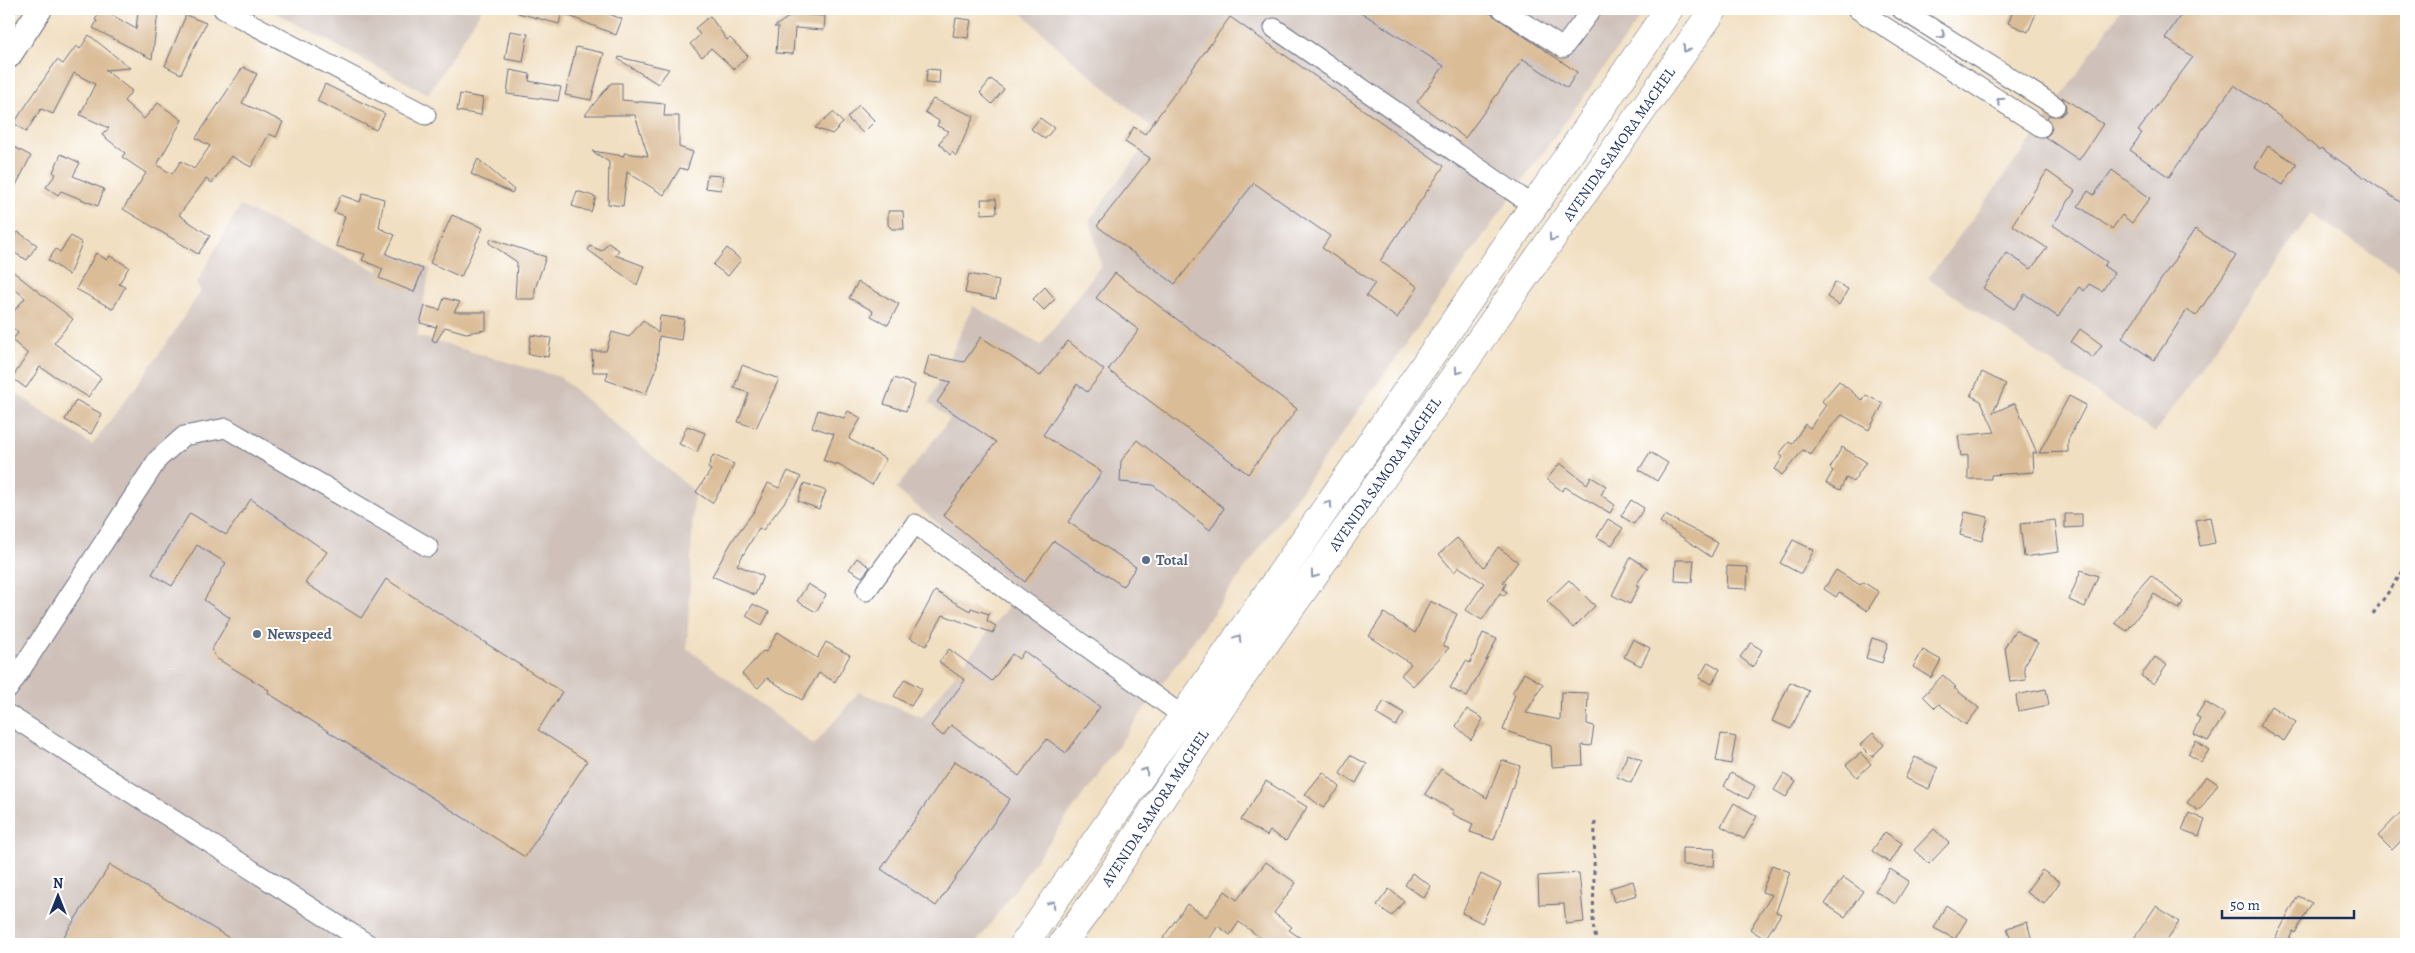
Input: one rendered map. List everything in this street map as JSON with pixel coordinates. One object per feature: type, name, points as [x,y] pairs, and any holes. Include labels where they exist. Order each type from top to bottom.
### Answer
[{"type":"highway","name":"AVENIDA SAMORA MACHEL","points":[[1024,944],[1183,716],[1668,9]]},
{"type":"highway","name":"AVENIDA SAMORA MACHEL","points":[[1062,944],[1094,901],[1234,688],[1714,9]]},
{"type":"main road","points":[[9,56],[40,9]]},
{"type":"street","points":[[223,9],[426,115]]},
{"type":"street","points":[[1502,9],[1563,48],[1592,9]]},
{"type":"street","points":[[1857,9],[2041,127]]},
{"type":"street","points":[[1901,9],[2055,106]]},
{"type":"street","points":[[1274,28],[1534,206]]},
{"type":"street","points":[[9,688],[158,459],[184,436],[226,428],[428,547]]},
{"type":"street","points":[[866,591],[915,524],[1183,716]]},
{"type":"street","points":[[9,715],[368,944]]},
{"type":"path","points":[[2372,614],[2406,567]]},
{"type":"path","points":[[1595,822],[1593,925],[1597,944]]},
{"type":"shaded area","points":[[268,9],[482,9],[428,94]]},
{"type":"shaded area","points":[[1018,9],[1646,9],[976,944],[9,944],[9,388],[92,445],[160,353],[201,291],[196,284],[240,206],[378,271],[388,252],[430,269],[417,336],[560,377],[694,491],[687,648],[814,745],[859,692],[922,717],[1020,591],[896,489],[950,419],[929,403],[973,306],[1041,345],[1101,265],[1090,219],[1156,131],[1061,50]]},
{"type":"shaded area","points":[[2121,9],[2406,9],[2406,275],[2311,214],[2155,433],[1928,278],[2041,127]]},
{"type":"building","points":[[102,9],[136,29],[138,11],[158,13],[152,59],[93,28],[97,21],[95,20]]},
{"type":"building","points":[[518,9],[596,9],[622,19],[616,35],[562,13],[559,24],[518,13]]},
{"type":"building","points":[[1356,9],[1484,9],[1577,72],[1567,88],[1523,59],[1465,138],[1417,102],[1444,66]]},
{"type":"building","points":[[2014,9],[2038,9],[2028,32],[2008,23]]},
{"type":"building","points":[[2185,9],[2406,9],[2406,206],[2321,148],[2319,150],[2279,116],[2234,85],[2169,177],[2130,150],[2142,133],[2138,131],[2193,57],[2165,38]]},
{"type":"building","points":[[796,12],[796,14],[825,16],[824,30],[795,28],[793,54],[776,53],[778,27],[774,27]]},
{"type":"building","points":[[186,15],[206,23],[181,74],[165,66]]},
{"type":"building","points":[[710,16],[727,40],[730,38],[748,56],[734,69],[711,48],[702,57],[690,44],[700,35],[695,28]]},
{"type":"building","points":[[1230,17],[1444,166],[1380,261],[1418,287],[1397,318],[1366,296],[1375,283],[1322,248],[1330,236],[1254,183],[1175,284],[1097,226],[1150,158],[1125,142],[1134,127],[1145,134]]},
{"type":"building","points":[[956,18],[971,20],[968,38],[953,36]]},
{"type":"building","points":[[510,31],[528,34],[523,62],[505,59]]},
{"type":"building","points":[[89,35],[130,68],[105,70],[132,91],[124,101],[144,119],[158,103],[182,120],[157,165],[172,174],[181,161],[194,169],[210,146],[196,138],[243,67],[257,74],[242,103],[283,122],[276,137],[269,134],[251,167],[231,156],[212,183],[206,179],[179,215],[210,236],[198,254],[123,209],[146,173],[122,157],[125,153],[102,135],[109,128],[80,115],[95,84],[74,73],[53,114],[41,109],[26,132],[14,123],[57,60],[63,64],[76,46],[80,49]]},
{"type":"building","points":[[576,47],[604,53],[591,100],[565,95]]},
{"type":"building","points":[[619,57],[669,69],[658,84],[618,59]]},
{"type":"building","points":[[927,69],[940,70],[939,84],[926,83]]},
{"type":"building","points":[[510,70],[530,74],[529,81],[561,87],[558,101],[507,94]]},
{"type":"building","points":[[991,79],[1004,89],[992,104],[980,93]]},
{"type":"building","points":[[611,83],[622,83],[622,100],[665,104],[664,116],[679,116],[679,147],[693,152],[687,170],[680,168],[664,195],[627,172],[623,206],[608,204],[609,162],[592,151],[624,156],[624,153],[648,156],[635,115],[585,115]]},
{"type":"building","points":[[325,84],[385,114],[376,130],[317,101]]},
{"type":"building","points":[[460,94],[483,98],[481,115],[457,111]]},
{"type":"building","points":[[2062,97],[2103,124],[2079,160],[2045,137],[2052,128],[2047,118],[2049,115],[2060,116],[2065,112],[2066,106]]},
{"type":"building","points":[[933,99],[974,116],[956,156],[952,152],[950,155],[939,143],[949,131],[937,126],[939,121],[925,112]]},
{"type":"building","points":[[859,105],[875,121],[863,133],[847,118]]},
{"type":"building","points":[[833,112],[843,123],[832,134],[815,128]]},
{"type":"building","points":[[1040,118],[1054,128],[1045,139],[1031,129]]},
{"type":"building","points":[[2268,146],[2297,164],[2283,185],[2255,167]]},
{"type":"building","points":[[14,147],[31,156],[9,199],[9,157]]},
{"type":"building","points":[[61,154],[80,163],[73,176],[104,189],[98,206],[61,191],[58,195],[46,187],[56,174],[53,172]]},
{"type":"building","points":[[478,159],[514,190],[512,193],[471,174]]},
{"type":"building","points":[[2112,170],[2150,198],[2132,223],[2122,215],[2112,229],[2078,206],[2088,191],[2094,195]]},
{"type":"building","points":[[2047,171],[2075,191],[2053,225],[2107,262],[2104,266],[2114,273],[2102,291],[2089,284],[2084,291],[2079,287],[2058,317],[2025,294],[2014,309],[1983,288],[2007,253],[2031,269],[2047,248],[2012,225]]},
{"type":"building","points":[[707,175],[723,176],[721,190],[705,188]]},
{"type":"building","points":[[577,191],[596,197],[591,212],[572,206]]},
{"type":"building","points":[[363,193],[384,199],[379,228],[395,235],[386,254],[423,269],[414,292],[379,278],[383,269],[362,260],[365,254],[336,246],[345,216],[334,212],[341,195],[360,202]]},
{"type":"building","points":[[981,199],[996,199],[997,213],[982,214]]},
{"type":"building","points":[[888,211],[903,211],[904,229],[892,229],[888,225]]},
{"type":"building","points":[[452,215],[483,228],[461,277],[430,263]]},
{"type":"building","points":[[2195,229],[2236,256],[2196,316],[2187,310],[2154,360],[2122,338]]},
{"type":"building","points":[[18,232],[37,245],[27,260],[9,250],[9,246]]},
{"type":"building","points":[[71,236],[82,243],[69,275],[48,260],[56,249],[60,252]]},
{"type":"building","points":[[491,239],[546,257],[535,289],[535,299],[515,299],[517,262],[489,243]]},
{"type":"building","points":[[608,243],[619,250],[615,255],[644,266],[637,285],[588,250],[590,246],[602,251]]},
{"type":"building","points":[[727,248],[741,260],[728,276],[713,265]]},
{"type":"building","points":[[96,253],[107,260],[110,256],[129,267],[119,284],[125,287],[113,309],[76,289]]},
{"type":"building","points":[[12,271],[73,319],[54,343],[101,378],[88,397],[40,367],[26,388],[12,378],[28,354],[12,340],[18,333],[9,324],[9,317],[25,298],[9,284],[9,275]]},
{"type":"building","points":[[1115,273],[1297,409],[1248,474],[1108,370],[1139,330],[1096,298]]},
{"type":"building","points":[[969,274],[999,280],[996,299],[965,293]]},
{"type":"building","points":[[858,282],[899,304],[888,325],[871,316],[873,311],[849,298]]},
{"type":"building","points":[[1835,282],[1848,289],[1839,305],[1827,297]]},
{"type":"building","points":[[1045,287],[1055,299],[1044,310],[1033,299]]},
{"type":"building","points":[[444,298],[460,302],[454,312],[486,312],[486,330],[466,333],[445,327],[436,342],[432,340],[437,325],[436,327],[420,323],[425,306],[440,310]]},
{"type":"building","points":[[660,316],[684,319],[681,340],[659,336],[657,365],[646,394],[606,380],[608,372],[593,372],[592,351],[606,351],[612,332],[629,337],[643,320],[658,333]]},
{"type":"building","points":[[2080,329],[2102,345],[2093,358],[2071,342]]},
{"type":"building","points":[[531,335],[551,338],[548,357],[528,354]]},
{"type":"building","points":[[981,337],[1040,376],[1068,341],[1104,370],[1087,392],[1077,384],[1043,435],[1102,472],[1068,522],[1136,567],[1123,586],[1054,541],[1025,582],[943,515],[996,442],[937,402],[951,382],[924,375],[929,355],[964,362]]},
{"type":"building","points":[[742,365],[779,379],[756,428],[738,422],[749,393],[734,388]]},
{"type":"building","points":[[1982,372],[2006,384],[1993,413],[2015,403],[2037,453],[2033,453],[2034,472],[1991,475],[1991,479],[1968,479],[1968,455],[1961,456],[1958,436],[1995,432],[1981,401],[1971,396]]},
{"type":"building","points":[[894,378],[915,385],[906,411],[884,404]]},
{"type":"building","points":[[1839,381],[1863,401],[1866,395],[1883,404],[1869,430],[1842,415],[1829,429],[1811,455],[1803,450],[1782,475],[1775,469],[1783,457],[1779,454],[1789,442],[1792,444],[1805,424],[1810,428],[1826,405],[1822,401]]},
{"type":"building","points":[[2069,396],[2086,405],[2068,440],[2068,452],[2039,453]]},
{"type":"building","points":[[76,400],[102,414],[91,434],[65,420]]},
{"type":"building","points":[[818,410],[844,418],[848,411],[861,418],[849,439],[886,459],[872,485],[837,463],[836,465],[823,460],[834,434],[812,427]]},
{"type":"building","points":[[687,426],[705,433],[697,452],[679,444]]},
{"type":"building","points":[[1137,440],[1224,508],[1210,530],[1153,485],[1120,482],[1121,461]]},
{"type":"building","points":[[1842,447],[1866,462],[1853,482],[1846,478],[1840,490],[1826,483],[1833,471],[1830,468]]},
{"type":"building","points":[[1650,452],[1668,463],[1657,481],[1639,470]]},
{"type":"building","points":[[713,455],[734,464],[724,485],[712,503],[696,492],[711,470],[708,468]]},
{"type":"building","points":[[1560,463],[1587,484],[1591,477],[1606,486],[1601,495],[1615,505],[1610,513],[1565,487],[1562,491],[1547,479]]},
{"type":"building","points":[[788,471],[801,477],[796,487],[763,530],[759,528],[737,565],[763,576],[755,595],[712,576],[734,538],[755,510],[768,483],[779,488]]},
{"type":"building","points":[[804,483],[826,491],[819,509],[798,501]]},
{"type":"building","points":[[251,499],[327,552],[305,583],[361,618],[386,579],[562,692],[538,730],[587,761],[525,857],[268,693],[269,690],[216,658],[212,649],[230,618],[204,600],[226,563],[197,545],[172,586],[152,574],[190,513],[226,535]]},
{"type":"building","points":[[1631,500],[1644,508],[1634,524],[1621,516]]},
{"type":"building","points":[[1965,512],[1988,517],[1982,541],[1960,535]]},
{"type":"building","points":[[2065,514],[2082,514],[2082,527],[2065,528]]},
{"type":"building","points":[[1665,515],[1718,543],[1711,557],[1660,522]]},
{"type":"building","points":[[2210,517],[2215,543],[2200,546],[2195,520]]},
{"type":"building","points":[[1608,519],[1623,528],[1612,545],[1597,537]]},
{"type":"building","points":[[2055,520],[2059,552],[2024,557],[2020,524]]},
{"type":"building","points":[[1457,538],[1484,567],[1498,547],[1518,562],[1503,582],[1506,584],[1503,589],[1507,592],[1504,596],[1500,593],[1482,620],[1466,610],[1484,583],[1459,567],[1454,572],[1439,554]]},
{"type":"building","points":[[1793,540],[1814,550],[1801,574],[1780,563]]},
{"type":"building","points":[[1631,557],[1648,568],[1636,585],[1639,586],[1630,604],[1612,595]]},
{"type":"building","points":[[857,558],[870,567],[862,577],[849,569]]},
{"type":"building","points":[[1676,560],[1694,560],[1692,582],[1675,581]]},
{"type":"building","points":[[1727,566],[1748,567],[1747,589],[1726,588]]},
{"type":"building","points":[[1836,570],[1860,585],[1863,582],[1879,592],[1867,611],[1839,592],[1836,597],[1824,589]]},
{"type":"building","points":[[2081,570],[2098,576],[2085,607],[2069,600]]},
{"type":"building","points":[[2151,575],[2183,602],[2179,609],[2154,594],[2127,631],[2115,623],[2136,592]]},
{"type":"building","points":[[1569,580],[1595,606],[1573,628],[1547,601]]},
{"type":"building","points":[[808,584],[826,595],[816,612],[797,601]]},
{"type":"building","points":[[935,591],[970,611],[971,608],[989,614],[987,621],[996,626],[993,633],[943,615],[926,646],[910,638]]},
{"type":"building","points":[[1430,601],[1457,614],[1443,645],[1449,648],[1413,686],[1401,675],[1411,664],[1369,636],[1384,613],[1415,633]]},
{"type":"building","points":[[753,604],[769,612],[762,625],[746,616]]},
{"type":"building","points":[[2015,630],[2038,643],[2024,666],[2026,680],[2010,682],[2005,647]]},
{"type":"building","points":[[778,632],[817,658],[826,642],[850,655],[835,682],[819,673],[802,700],[767,678],[758,688],[742,674],[763,651],[766,652]]},
{"type":"building","points":[[1483,633],[1497,639],[1467,697],[1450,688],[1466,661],[1470,663]]},
{"type":"building","points":[[1872,638],[1888,643],[1882,663],[1866,658]]},
{"type":"building","points":[[1633,639],[1650,648],[1641,666],[1624,657]]},
{"type":"building","points":[[1751,643],[1762,650],[1753,667],[1740,657]]},
{"type":"building","points":[[949,649],[992,681],[1012,654],[1019,659],[1024,651],[1100,707],[1066,753],[1047,739],[1019,776],[951,725],[943,736],[931,726],[965,680],[939,662]]},
{"type":"building","points":[[1923,650],[1941,660],[1931,678],[1913,667]]},
{"type":"building","points":[[2155,657],[2167,665],[2154,684],[2141,676]]},
{"type":"building","points":[[1708,662],[1720,669],[1712,684],[1699,678]]},
{"type":"building","points":[[1524,673],[1543,684],[1526,713],[1560,720],[1561,692],[1588,693],[1587,724],[1594,726],[1591,746],[1582,745],[1583,765],[1552,767],[1551,746],[1503,730],[1515,694],[1512,693]]},
{"type":"building","points":[[1943,675],[1956,687],[1954,688],[1979,708],[1966,725],[1939,704],[1935,708],[1923,696]]},
{"type":"building","points":[[905,679],[922,689],[911,706],[894,696]]},
{"type":"building","points":[[1790,682],[1809,691],[1791,729],[1772,721]]},
{"type":"building","points":[[2046,689],[2049,705],[2018,711],[2016,695]]},
{"type":"building","points":[[1384,701],[1404,713],[1396,726],[1376,714]]},
{"type":"building","points":[[2205,702],[2225,714],[2208,741],[2193,734],[2200,718],[2196,716]]},
{"type":"building","points":[[2271,706],[2296,722],[2284,741],[2259,726]]},
{"type":"building","points":[[1467,709],[1483,719],[1471,740],[1456,726]]},
{"type":"building","points":[[1873,733],[1884,745],[1872,757],[1860,745]]},
{"type":"building","points":[[1721,734],[1736,737],[1731,764],[1716,761]]},
{"type":"building","points":[[2196,741],[2209,750],[2201,762],[2188,754]]},
{"type":"building","points":[[1861,753],[1871,764],[1857,777],[1846,765]]},
{"type":"building","points":[[1628,754],[1642,760],[1631,783],[1617,777]]},
{"type":"building","points":[[1350,755],[1367,764],[1356,783],[1340,774]]},
{"type":"building","points":[[1915,757],[1938,768],[1929,789],[1905,778]]},
{"type":"building","points":[[1502,760],[1520,766],[1494,840],[1470,832],[1473,824],[1452,814],[1454,811],[1425,794],[1441,769],[1487,798]]},
{"type":"building","points":[[955,761],[1010,799],[936,906],[881,869]]},
{"type":"building","points":[[1323,772],[1340,787],[1323,808],[1305,794]]},
{"type":"building","points":[[1731,773],[1755,786],[1748,799],[1724,786]]},
{"type":"building","points":[[1784,774],[1796,782],[1786,797],[1774,790]]},
{"type":"building","points":[[2206,776],[2218,784],[2199,811],[2187,803]]},
{"type":"building","points":[[1266,781],[1307,807],[1286,841],[1270,831],[1267,836],[1241,820]]},
{"type":"building","points":[[1734,803],[1757,816],[1744,839],[1721,826]]},
{"type":"building","points":[[2406,807],[2406,836],[2392,850],[2378,836]]},
{"type":"building","points":[[2189,813],[2205,820],[2199,836],[2182,830]]},
{"type":"building","points":[[1934,829],[1949,843],[1929,864],[1914,850]]},
{"type":"building","points":[[1885,832],[1902,843],[1890,863],[1872,851]]},
{"type":"building","points":[[1682,848],[1715,849],[1714,866],[1682,865]]},
{"type":"building","points":[[1266,862],[1296,883],[1274,913],[1292,927],[1289,930],[1309,944],[1269,944],[1239,922],[1230,935],[1218,926],[1206,944],[1172,944],[1163,938],[1187,904],[1206,917],[1225,891],[1237,900]]},
{"type":"building","points":[[110,865],[239,944],[59,944]]},
{"type":"building","points":[[1772,865],[1790,872],[1776,912],[1781,914],[1765,939],[1750,929],[1772,895],[1762,892]]},
{"type":"building","points":[[1890,869],[1909,881],[1895,904],[1875,891]]},
{"type":"building","points":[[2042,870],[2060,882],[2044,904],[2026,892]]},
{"type":"building","points":[[1412,873],[1431,886],[1424,898],[1405,885]]},
{"type":"building","points":[[1579,873],[1584,922],[1566,924],[1564,904],[1539,905],[1538,876]]},
{"type":"building","points":[[1481,874],[1501,884],[1482,923],[1462,913]]},
{"type":"building","points":[[1843,877],[1863,891],[1845,917],[1825,904]]},
{"type":"building","points":[[1633,881],[1637,895],[1614,902],[1610,888]]},
{"type":"building","points":[[1389,889],[1404,901],[1392,916],[1377,905]]},
{"type":"building","points":[[2298,896],[2312,903],[2295,933],[2293,931],[2287,944],[2272,944]]},
{"type":"building","points":[[1946,905],[1967,919],[1955,939],[1934,928]]},
{"type":"building","points":[[2156,906],[2179,922],[2164,944],[2130,944]]},
{"type":"building","points":[[2027,922],[2032,941],[2012,944],[2007,928]]},
{"type":"place","name":"Total","points":[[1146,560]]},
{"type":"place","name":"Newspeed","points":[[257,634]]}]
